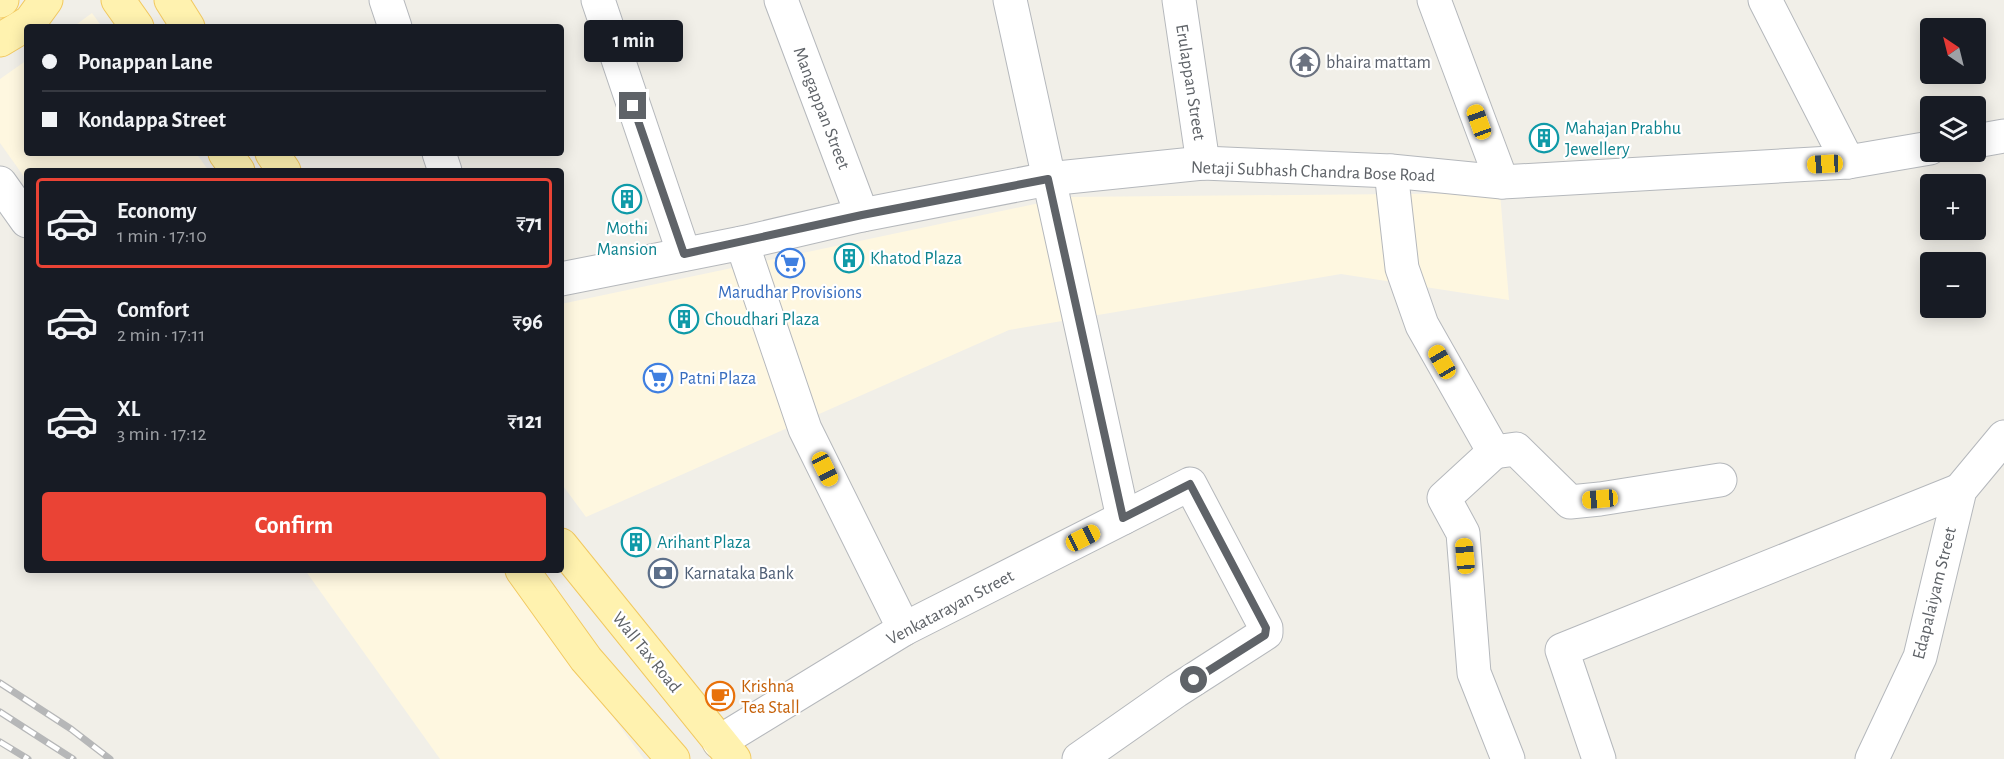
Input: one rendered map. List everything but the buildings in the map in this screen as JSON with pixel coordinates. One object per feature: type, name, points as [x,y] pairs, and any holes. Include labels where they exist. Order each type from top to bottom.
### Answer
[{"type":"main road","points":[[27,24],[46,0]]},
{"type":"main road","points":[[118,0],[135,24]]},
{"type":"main road","points":[[171,0],[186,24]]},
{"type":"main road","points":[[0,40],[24,26]]},
{"type":"main road","name":"Wall Tax Road","points":[[564,549],[726,751]]},
{"type":"main road","points":[[524,573],[586,659],[673,759]]},
{"type":"street","points":[[386,0],[394,24]]},
{"type":"street","points":[[598,0],[684,254]]},
{"type":"street","name":"Mangappan Street","points":[[781,0],[862,215]]},
{"type":"street","points":[[1010,0],[1123,518]]},
{"type":"street","name":"Erulappan Street","points":[[1179,0],[1203,163]]},
{"type":"street","points":[[1434,0],[1502,182]]},
{"type":"street","points":[[1767,1],[1848,162]]},
{"type":"street","points":[[1986,139],[2004,136]]},
{"type":"street","name":"Netaji Subhash Chandra Bose Road","points":[[564,278],[742,243],[862,215],[1048,179],[1203,163],[1391,171],[1502,182],[1848,162],[1920,150]]},
{"type":"street","points":[[1391,171],[1402,268],[1422,325],[1494,452]]},
{"type":"street","points":[[0,183],[24,217]]},
{"type":"street","points":[[742,243],[805,429],[904,629]]},
{"type":"street","points":[[1596,758],[1562,650],[1960,490],[2004,437]]},
{"type":"street","points":[[1508,759],[1474,673],[1463,533],[1444,498],[1494,452],[1516,449],[1570,502],[1720,480]]},
{"type":"street","name":"Venkatarayan Street","points":[[726,751],[904,629],[1188,484],[1192,485],[1266,628],[1265,635],[1176,691],[1079,759]]},
{"type":"street","name":"Edapalaiyam Street","points":[[1872,759],[1920,657],[1960,490]]},
{"type":"shaded area","points":[[92,13],[100,24],[77,24]]},
{"type":"shaded area","points":[[24,62],[24,156],[198,156],[207,168],[24,168],[24,177],[0,143],[0,79]]},
{"type":"shaded area","points":[[1500,193],[1509,300],[1341,274],[1009,330],[586,517],[564,487],[564,303],[1068,197]]},
{"type":"shaded area","points":[[307,573],[506,573],[644,759],[440,759]]},
{"type":"railway","points":[[0,683],[71,729],[110,759]]},
{"type":"railway","points":[[0,712],[73,759]]},
{"type":"railway","points":[[0,742],[28,759]]},
{"type":"place","name":"bhaira mattam","points":[[1305,62]]},
{"type":"place","name":"Mahajan Prabhu Jewellery","points":[[1544,138]]},
{"type":"place","name":"Mothi Mansion","points":[[627,199]]},
{"type":"place","name":"Khatod Plaza","points":[[849,258]]},
{"type":"place","name":"Marudhar Provisions","points":[[790,263]]},
{"type":"place","name":"Choudhari Plaza","points":[[684,319]]},
{"type":"place","name":"Patni Plaza","points":[[658,378]]},
{"type":"place","name":"Arihant Plaza","points":[[636,542]]},
{"type":"place","name":"Karnataka Bank","points":[[663,573]]},
{"type":"place","name":"Krishna Tea Stall","points":[[720,696]]},
{"type":"route","points":[[633,106],[684,254],[862,215],[1048,179],[1123,518],[1188,484],[1192,485],[1266,628],[1265,635],[1194,680]]}]
